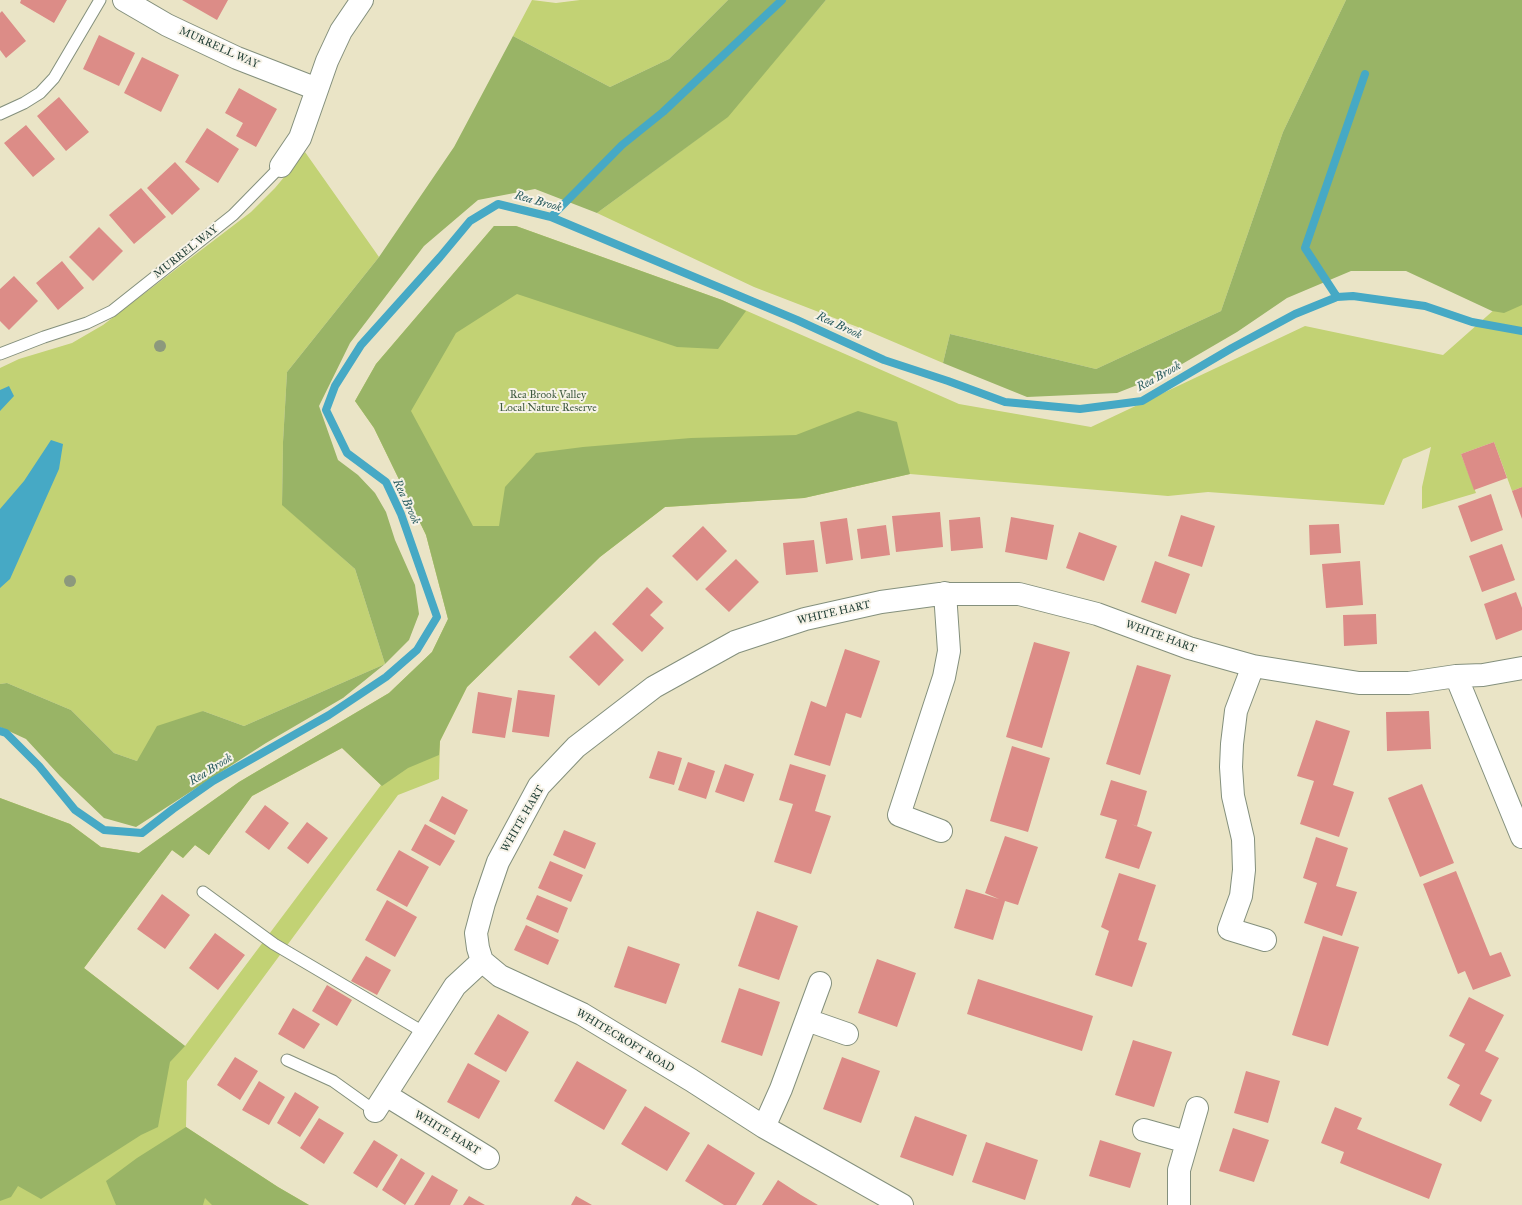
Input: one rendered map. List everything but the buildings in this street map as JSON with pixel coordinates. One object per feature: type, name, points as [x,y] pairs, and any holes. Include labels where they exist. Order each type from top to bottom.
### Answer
[{"type":"street","name":"MURREL WAY","points":[[281,166],[300,138],[326,61],[341,31],[362,0]]},
{"type":"street","name":"MURRELL WAY","points":[[134,3],[167,25],[237,58],[317,89]]},
{"type":"street","name":"WHITE HART","points":[[482,961],[476,933],[484,903],[498,862],[539,786],[576,747],[654,687],[735,642],[805,619],[881,602],[945,593],[1019,594],[1097,614],[1189,648],[1252,666],[1359,683],[1409,683],[1456,676],[1483,675],[1522,668]]},
{"type":"street","points":[[941,831],[899,815],[944,677],[949,651],[945,593]]},
{"type":"street","points":[[1252,666],[1236,711],[1232,744],[1230,767],[1233,796],[1242,839],[1244,870],[1241,896],[1229,929],[1265,940]]},
{"type":"street","points":[[1456,676],[1522,837]]},
{"type":"street","points":[[380,1103],[456,986],[482,961]]},
{"type":"street","name":"WHITECROFT ROAD","points":[[482,961],[500,976],[582,1014],[764,1127],[902,1205]]},
{"type":"street","points":[[764,1127],[781,1089],[820,983]]},
{"type":"street","points":[[807,1020],[847,1034]]},
{"type":"street","name":"WHITE HART","points":[[380,1103],[488,1158]]},
{"type":"street","points":[[1179,1205],[1179,1170],[1197,1108]]},
{"type":"street","points":[[1144,1130],[1187,1142]]},
{"type":"lane","points":[[0,114],[24,103],[40,93],[54,78],[100,0]]},
{"type":"lane","name":"MURREL WAY","points":[[0,354],[37,339],[87,323],[112,311],[233,216],[281,166]]},
{"type":"lane","points":[[203,892],[274,944],[425,1033]]},
{"type":"lane","points":[[287,1060],[380,1103]]},
{"type":"green space","points":[[532,0],[556,3],[580,0],[728,0],[669,59],[610,87],[513,36]]},
{"type":"green space","points":[[728,0],[826,0],[728,117],[597,213],[535,189],[478,200],[424,246],[350,343],[319,406],[338,460],[358,475],[375,493],[386,512],[395,540],[415,585],[419,614],[409,640],[385,664],[355,569],[282,505],[283,442],[287,372],[379,257],[454,147],[513,36],[610,87],[669,59]]},
{"type":"green space","points":[[826,0],[1346,0],[1283,132],[1221,311],[1096,369],[950,334],[943,363],[868,331],[754,287],[597,213],[723,120]]},
{"type":"green space","points":[[1346,0],[1522,0],[1522,305],[1504,313],[1492,311],[1406,271],[1351,271],[1287,298],[1237,332],[1165,374],[1117,393],[1027,397],[943,363],[950,334],[1096,369],[1221,311],[1283,132]]},
{"type":"green space","points":[[305,152],[379,257],[287,372],[283,442],[282,504],[355,569],[385,664],[244,726],[203,711],[137,761],[114,753],[71,710],[7,683],[0,684],[0,368],[19,359],[72,343],[103,325],[251,212],[275,188]]},
{"type":"green space","name":"Rea Brook Valley Local Nature Reserve","points":[[494,226],[516,226],[722,300],[959,404],[1091,427],[1305,326],[1443,355],[1504,301],[1522,279],[1522,487],[1512,491],[1494,442],[1461,454],[1476,493],[1422,509],[1422,487],[1431,447],[1403,459],[1384,505],[1208,492],[1168,496],[910,474],[804,498],[665,507],[600,557],[467,687],[440,741],[439,779],[398,795],[187,1081],[186,1127],[278,1187],[309,1205],[0,1205],[0,798],[70,824],[101,847],[139,853],[239,782],[389,693],[432,652],[448,619],[426,535],[374,428],[355,401],[376,364]],"holes":[[[342,748],[381,785],[185,1046],[84,968],[172,850],[183,858],[195,845],[209,855],[252,796]]]},
{"type":"green space","points":[[494,226],[516,226],[722,300],[746,311],[718,349],[677,347],[517,294],[456,333],[411,411],[473,526],[499,526],[505,487],[536,453],[583,447],[691,438],[796,435],[858,411],[897,422],[910,474],[804,498],[665,507],[600,557],[467,687],[440,741],[439,755],[408,768],[382,786],[342,748],[252,796],[209,855],[195,845],[183,858],[172,850],[84,968],[185,1046],[170,1062],[158,1127],[141,1135],[41,1199],[18,1186],[11,1197],[0,1201],[0,798],[70,824],[101,847],[139,853],[239,782],[389,693],[432,652],[448,619],[426,535],[374,428],[355,401],[376,364]]},
{"type":"green space","points":[[385,664],[343,698],[266,743],[136,827],[104,818],[60,776],[26,739],[0,727],[0,684],[7,683],[71,710],[114,753],[137,761],[157,726],[203,711],[244,726]]},
{"type":"green space","points":[[186,1127],[278,1187],[309,1205],[212,1205],[205,1198],[203,1205],[116,1205],[106,1181],[137,1158]]},
{"type":"water","points":[[9,386],[14,396],[0,411],[0,390]]},
{"type":"water","points":[[51,440],[63,444],[59,469],[10,579],[0,588],[0,509],[24,481]]},
{"type":"waterway","points":[[551,217],[622,145],[663,112],[782,0]]},
{"type":"waterway","points":[[1337,297],[1305,248],[1365,74]]},
{"type":"waterway","name":"Rea Brook","points":[[0,731],[6,733],[39,766],[75,810],[104,830],[142,833],[213,781],[329,715],[386,677],[417,650],[437,617],[401,514],[386,482],[347,453],[326,410],[335,386],[361,345],[440,257],[470,221],[498,204],[551,217],[797,320],[884,360],[1005,402],[1080,409],[1142,401],[1232,348],[1295,314],[1337,297],[1353,296],[1425,306],[1472,322],[1522,331]]}]
